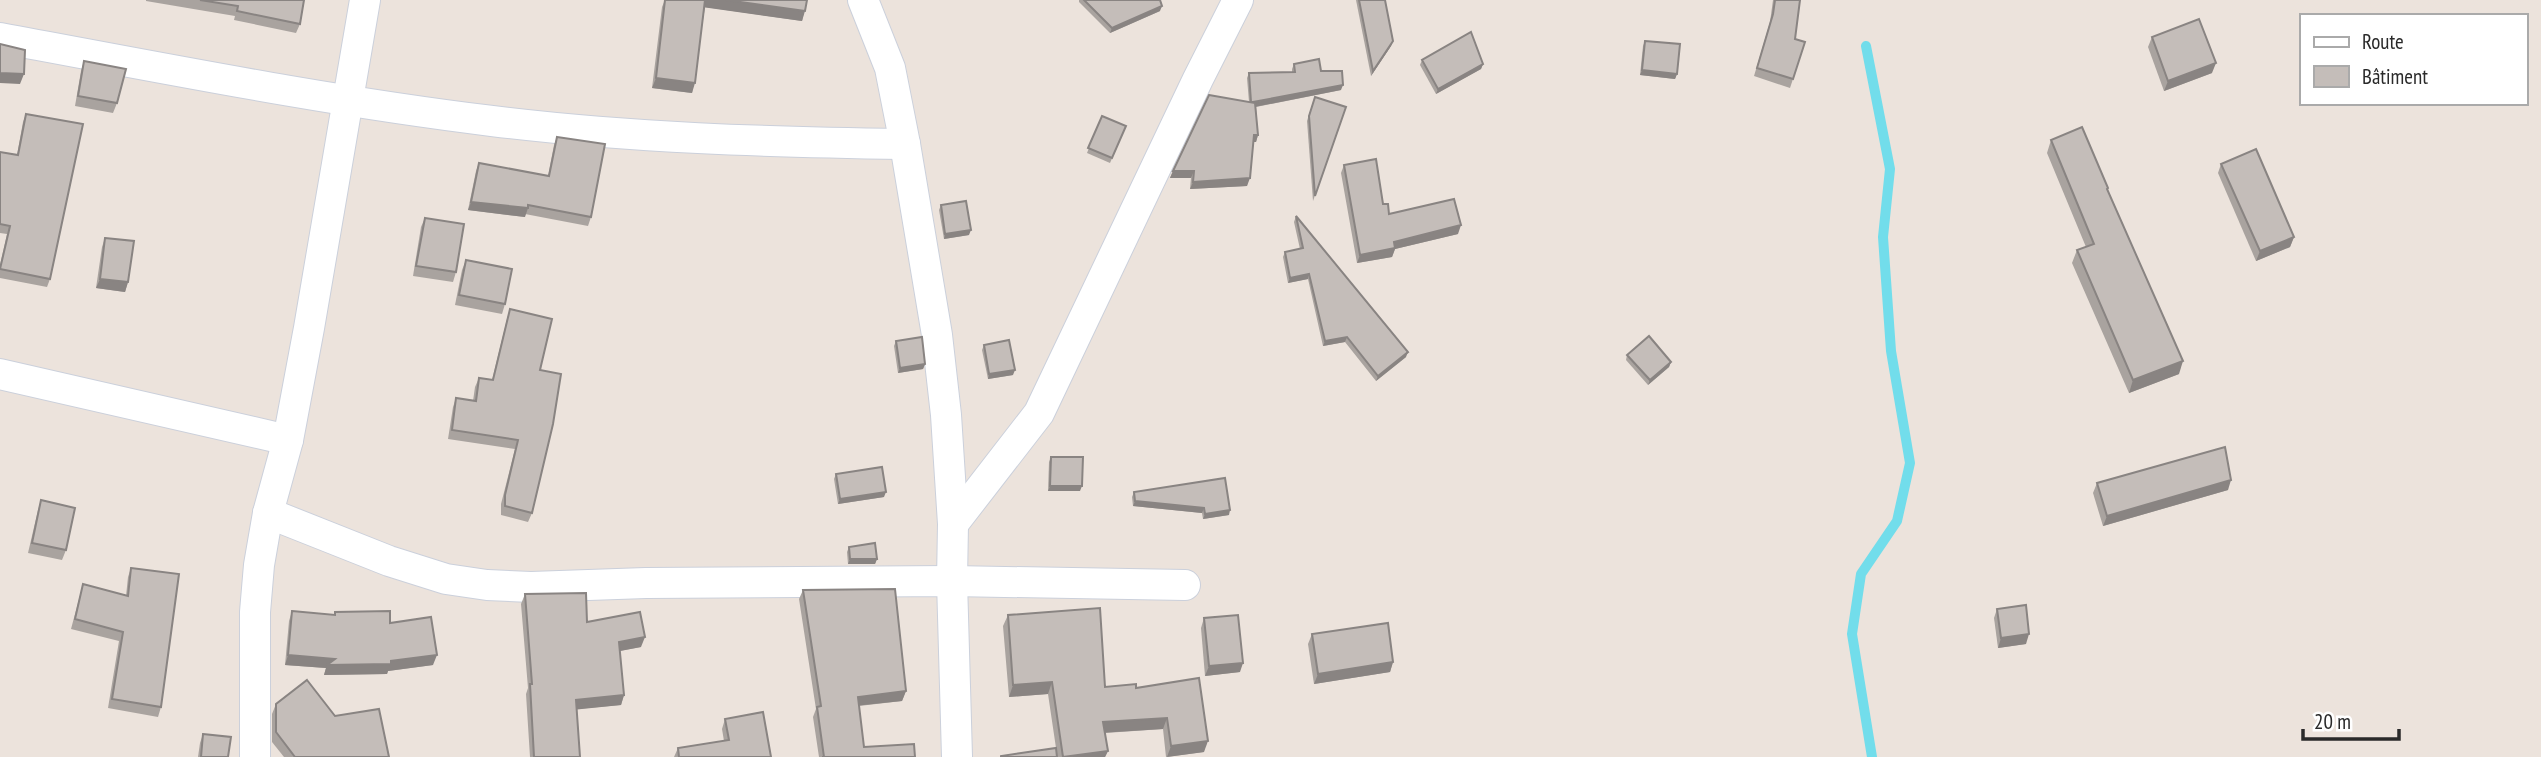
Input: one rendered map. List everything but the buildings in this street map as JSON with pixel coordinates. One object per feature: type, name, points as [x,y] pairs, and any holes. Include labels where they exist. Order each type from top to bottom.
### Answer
[{"type":"street","points":[[255,757],[255,611],[259,565],[268,513],[288,440],[365,0]]},
{"type":"street","points":[[863,0],[890,68],[937,335],[946,415],[953,524],[957,757]]},
{"type":"street","points":[[953,524],[1039,413],[1238,0]]},
{"type":"street","points":[[0,38],[348,102],[493,121],[642,135],[769,142],[905,144]]},
{"type":"street","points":[[0,374],[288,440]]},
{"type":"street","points":[[268,513],[401,565],[446,579],[487,585],[531,587],[646,583],[952,581],[1185,585]]},
{"type":"waterway","points":[[1866,46],[1890,169],[1883,237],[1891,351],[1910,463],[1897,521],[1861,574],[1852,634],[1872,757]]}]
